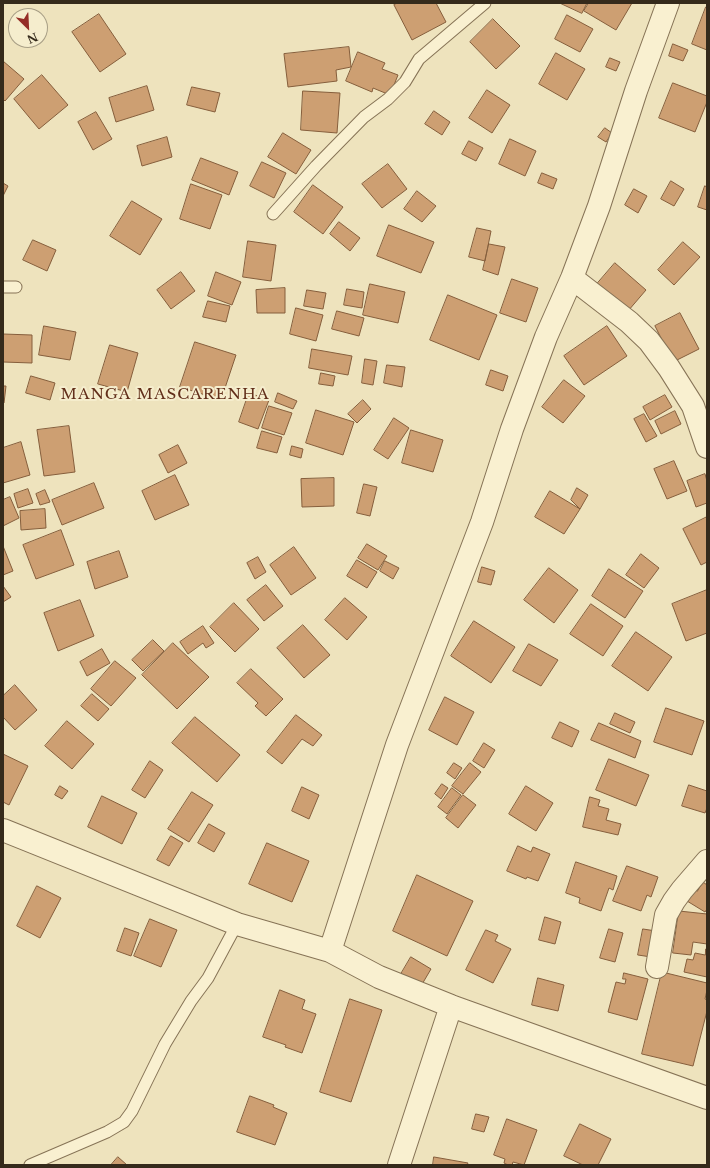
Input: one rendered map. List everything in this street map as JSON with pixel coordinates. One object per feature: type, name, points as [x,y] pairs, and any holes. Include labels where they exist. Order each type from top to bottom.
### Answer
[{"type":"street","points":[[330,951],[397,745],[482,522],[512,428],[599,206],[636,91],[668,3]]},
{"type":"street","points":[[572,278],[629,322],[649,341],[669,368],[693,406],[707,447]]},
{"type":"street","points":[[3,830],[237,924],[330,951],[379,977],[451,1006],[707,1098]]},
{"type":"street","points":[[657,967],[666,915],[682,890],[707,861]]},
{"type":"street","points":[[400,1165],[451,1006]]},
{"type":"lane","points":[[273,214],[316,166],[364,117],[388,99],[405,82],[419,59],[485,3]]},
{"type":"lane","points":[[3,286],[16,287]]},
{"type":"lane","points":[[30,1165],[107,1132],[124,1122],[132,1111],[165,1044],[191,1001],[208,978],[237,924]]},
{"type":"building","points":[[398,3],[436,3],[446,22],[412,40],[394,5]]},
{"type":"building","points":[[560,3],[587,3],[582,13]]},
{"type":"building","points":[[589,3],[632,3],[616,30],[584,11]]},
{"type":"building","points":[[707,7],[707,50],[692,44]]},
{"type":"building","points":[[99,14],[126,54],[100,72],[72,32]]},
{"type":"building","points":[[567,15],[593,29],[580,52],[555,39]]},
{"type":"building","points":[[493,19],[520,46],[496,69],[470,42]]},
{"type":"building","points":[[673,44],[688,50],[683,61],[669,56]]},
{"type":"building","points":[[349,47],[351,67],[336,70],[337,81],[288,87],[284,54]]},
{"type":"building","points":[[358,52],[385,63],[382,69],[398,75],[390,95],[373,88],[372,92],[346,81]]},
{"type":"building","points":[[556,53],[585,69],[567,100],[539,84]]},
{"type":"building","points":[[610,58],[620,62],[616,71],[606,67]]},
{"type":"building","points":[[3,61],[24,79],[5,101],[3,99]]},
{"type":"building","points":[[42,75],[68,105],[39,129],[14,99]]},
{"type":"building","points":[[673,83],[707,96],[707,102],[695,132],[659,118]]},
{"type":"building","points":[[147,86],[154,110],[116,122],[109,98]]},
{"type":"building","points":[[192,87],[220,93],[215,112],[187,105]]},
{"type":"building","points":[[487,90],[510,105],[492,133],[469,118]]},
{"type":"building","points":[[303,91],[340,93],[337,133],[301,130]]},
{"type":"building","points":[[434,111],[450,122],[442,135],[425,124]]},
{"type":"building","points":[[96,112],[112,139],[93,150],[78,122]]},
{"type":"building","points":[[605,128],[612,133],[606,142],[598,137]]},
{"type":"building","points":[[283,133],[311,150],[296,174],[268,157]]},
{"type":"building","points":[[167,137],[172,157],[142,166],[137,146]]},
{"type":"building","points":[[510,139],[536,151],[525,176],[499,164]]},
{"type":"building","points":[[469,141],[483,148],[476,161],[462,154]]},
{"type":"building","points":[[201,158],[238,172],[229,195],[192,180]]},
{"type":"building","points":[[262,162],[286,173],[274,198],[250,186]]},
{"type":"building","points":[[388,164],[407,189],[382,208],[362,184]]},
{"type":"building","points":[[542,173],[557,179],[553,189],[538,183]]},
{"type":"building","points":[[671,181],[684,189],[674,206],[661,199]]},
{"type":"building","points":[[3,183],[8,186],[3,196]]},
{"type":"building","points":[[191,184],[222,195],[210,229],[180,219]]},
{"type":"building","points":[[313,185],[343,207],[323,234],[294,212]]},
{"type":"building","points":[[705,186],[707,187],[707,210],[698,207]]},
{"type":"building","points":[[634,189],[647,196],[638,213],[625,205]]},
{"type":"building","points":[[417,191],[436,206],[422,222],[404,209]]},
{"type":"building","points":[[132,201],[162,219],[140,255],[110,236]]},
{"type":"building","points":[[339,222],[360,238],[350,251],[330,234]]},
{"type":"building","points":[[389,225],[434,242],[421,273],[377,256]]},
{"type":"building","points":[[477,228],[491,231],[485,261],[469,257]]},
{"type":"building","points":[[33,240],[56,250],[47,271],[23,260]]},
{"type":"building","points":[[248,241],[276,245],[271,281],[243,277]]},
{"type":"building","points":[[683,242],[700,257],[674,285],[658,270]]},
{"type":"building","points":[[489,244],[505,247],[498,275],[483,270]]},
{"type":"building","points":[[615,263],[646,290],[628,311],[597,284]]},
{"type":"building","points":[[181,272],[195,291],[171,309],[157,290]]},
{"type":"building","points":[[216,272],[241,282],[232,305],[208,296]]},
{"type":"building","points":[[512,279],[538,288],[526,322],[500,313]]},
{"type":"building","points":[[370,284],[405,292],[398,323],[363,315]]},
{"type":"building","points":[[285,288],[285,313],[257,313],[256,290]]},
{"type":"building","points":[[347,289],[364,292],[362,308],[344,305]]},
{"type":"building","points":[[307,290],[326,293],[323,309],[304,306]]},
{"type":"building","points":[[448,295],[497,315],[479,360],[430,340]]},
{"type":"building","points":[[208,301],[230,306],[226,322],[203,317]]},
{"type":"building","points":[[296,308],[323,315],[316,341],[290,334]]},
{"type":"building","points":[[337,311],[364,318],[359,336],[332,329]]},
{"type":"building","points":[[680,313],[699,349],[673,362],[655,326]]},
{"type":"building","points":[[44,326],[76,332],[70,360],[39,355]]},
{"type":"building","points":[[607,326],[627,356],[584,385],[564,356]]},
{"type":"building","points":[[3,334],[32,335],[32,363],[3,362]]},
{"type":"building","points":[[195,342],[236,355],[221,400],[180,387]]},
{"type":"building","points":[[110,345],[138,353],[127,392],[98,384]]},
{"type":"building","points":[[312,349],[352,356],[348,375],[309,368]]},
{"type":"building","points":[[365,359],[377,361],[373,385],[362,383]]},
{"type":"building","points":[[387,365],[405,367],[402,387],[384,383]]},
{"type":"building","points":[[491,370],[508,376],[503,391],[486,385]]},
{"type":"building","points":[[321,373],[335,376],[333,386],[319,384]]},
{"type":"building","points":[[31,376],[55,383],[50,400],[26,393]]},
{"type":"building","points":[[564,380],[585,396],[563,423],[542,407]]},
{"type":"building","points":[[3,386],[6,386],[4,403],[3,403]]},
{"type":"building","points":[[249,393],[269,400],[258,429],[239,422]]},
{"type":"building","points":[[278,393],[297,401],[293,409],[275,402]]},
{"type":"building","points":[[665,395],[672,407],[650,420],[643,407]]},
{"type":"building","points":[[363,400],[371,409],[357,423],[348,414]]},
{"type":"building","points":[[269,406],[292,413],[284,435],[262,428]]},
{"type":"building","points":[[316,410],[354,422],[343,455],[306,443]]},
{"type":"building","points":[[675,411],[681,424],[661,434],[655,421]]},
{"type":"building","points":[[644,414],[657,436],[646,442],[634,419]]},
{"type":"building","points":[[394,418],[409,428],[388,459],[374,450]]},
{"type":"building","points":[[69,426],[75,472],[44,476],[37,430]]},
{"type":"building","points":[[411,430],[443,440],[433,472],[402,463]]},
{"type":"building","points":[[262,431],[282,437],[277,453],[257,448]]},
{"type":"building","points":[[21,442],[30,475],[3,483],[3,448]]},
{"type":"building","points":[[178,445],[187,463],[168,473],[159,455]]},
{"type":"building","points":[[292,446],[303,449],[301,458],[290,455]]},
{"type":"building","points":[[674,461],[687,491],[667,499],[654,469]]},
{"type":"building","points":[[705,474],[707,481],[707,503],[696,507],[687,481]]},
{"type":"building","points":[[175,475],[189,505],[155,520],[142,491]]},
{"type":"building","points":[[334,478],[334,506],[302,507],[301,479]]},
{"type":"building","points":[[94,483],[104,508],[62,525],[52,500]]},
{"type":"building","points":[[364,484],[377,487],[370,516],[357,513]]},
{"type":"building","points":[[577,488],[588,495],[580,509],[571,500]]},
{"type":"building","points":[[28,489],[33,503],[18,508],[14,494]]},
{"type":"building","points":[[45,490],[50,502],[40,505],[36,494]]},
{"type":"building","points":[[550,491],[580,509],[564,534],[535,517]]},
{"type":"building","points":[[10,497],[19,518],[3,526],[3,500]]},
{"type":"building","points":[[45,509],[46,528],[21,530],[20,511]]},
{"type":"building","points":[[707,517],[707,562],[701,565],[683,529]]},
{"type":"building","points":[[61,530],[74,565],[36,579],[23,545]]},
{"type":"building","points":[[367,544],[387,556],[378,570],[358,558]]},
{"type":"building","points":[[3,546],[13,571],[3,575]]},
{"type":"building","points":[[294,547],[316,578],[291,595],[270,565]]},
{"type":"building","points":[[119,551],[128,577],[95,589],[87,562]]},
{"type":"building","points":[[641,554],[659,568],[644,588],[626,575]]},
{"type":"building","points":[[258,557],[266,572],[255,579],[247,563]]},
{"type":"building","points":[[357,560],[377,572],[367,588],[347,576]]},
{"type":"building","points":[[385,561],[399,568],[393,579],[380,571]]},
{"type":"building","points":[[482,567],[495,571],[491,585],[478,582]]},
{"type":"building","points":[[549,568],[578,590],[554,623],[524,600]]},
{"type":"building","points":[[609,569],[643,591],[625,618],[592,596]]},
{"type":"building","points":[[266,585],[283,606],[264,621],[247,600]]},
{"type":"building","points":[[3,586],[11,597],[3,602]]},
{"type":"building","points":[[707,590],[707,633],[686,641],[672,604]]},
{"type":"building","points":[[345,598],[367,617],[347,640],[325,620]]},
{"type":"building","points":[[80,600],[94,636],[58,651],[44,613]]},
{"type":"building","points":[[234,603],[259,629],[235,652],[210,627]]},
{"type":"building","points":[[591,604],[623,626],[603,656],[570,634]]},
{"type":"building","points":[[474,621],[515,647],[491,683],[451,656]]},
{"type":"building","points":[[303,625],[330,655],[304,678],[277,648]]},
{"type":"building","points":[[203,626],[214,643],[206,648],[203,643],[188,654],[180,642]]},
{"type":"building","points":[[636,632],[672,657],[648,691],[612,666]]},
{"type":"building","points":[[153,640],[164,651],[143,671],[132,660]]},
{"type":"building","points":[[173,643],[209,677],[177,709],[142,675]]},
{"type":"building","points":[[529,644],[558,660],[541,686],[513,671]]},
{"type":"building","points":[[102,649],[110,663],[87,676],[80,662]]},
{"type":"building","points":[[115,661],[136,678],[111,706],[91,689]]},
{"type":"building","points":[[251,669],[283,699],[266,716],[255,706],[258,703],[237,683]]},
{"type":"building","points":[[15,685],[37,710],[15,730],[3,717],[3,696]]},
{"type":"building","points":[[92,694],[109,709],[98,721],[81,706]]},
{"type":"building","points":[[445,697],[474,712],[457,745],[429,730]]},
{"type":"building","points":[[666,708],[704,721],[692,755],[654,742]]},
{"type":"building","points":[[615,713],[635,722],[630,733],[610,724]]},
{"type":"building","points":[[296,715],[322,735],[313,746],[302,739],[282,764],[267,752]]},
{"type":"building","points":[[195,717],[240,755],[217,782],[172,743]]},
{"type":"building","points":[[67,721],[94,744],[72,769],[45,746]]},
{"type":"building","points":[[560,722],[579,731],[572,747],[552,738]]},
{"type":"building","points":[[599,723],[641,741],[635,758],[591,740]]},
{"type":"building","points":[[484,743],[495,750],[484,768],[473,761]]},
{"type":"building","points":[[3,754],[28,766],[9,805],[3,802]]},
{"type":"building","points":[[609,759],[649,775],[636,806],[596,790]]},
{"type":"building","points":[[150,761],[163,770],[145,798],[132,790]]},
{"type":"building","points":[[454,763],[462,768],[455,779],[447,773]]},
{"type":"building","points":[[470,763],[481,772],[463,794],[452,786]]},
{"type":"building","points":[[442,784],[448,788],[441,799],[435,794]]},
{"type":"building","points":[[689,785],[707,791],[707,808],[705,813],[682,806]]},
{"type":"building","points":[[60,786],[68,791],[62,799],[55,795]]},
{"type":"building","points":[[526,786],[553,803],[536,831],[509,814]]},
{"type":"building","points":[[302,787],[319,795],[309,819],[292,811]]},
{"type":"building","points":[[452,788],[461,795],[447,814],[438,807]]},
{"type":"building","points":[[192,792],[213,805],[189,842],[168,829]]},
{"type":"building","points":[[463,795],[476,805],[458,828],[446,818]]},
{"type":"building","points":[[102,796],[137,813],[122,844],[88,827]]},
{"type":"building","points":[[590,797],[600,800],[598,806],[609,809],[606,820],[621,824],[618,835],[583,827]]},
{"type":"building","points":[[209,824],[225,833],[214,852],[198,843]]},
{"type":"building","points":[[171,836],[183,843],[169,866],[157,860]]},
{"type":"building","points":[[267,843],[309,861],[292,902],[249,884]]},
{"type":"building","points":[[518,846],[531,852],[533,847],[550,854],[538,881],[527,877],[526,879],[507,871]]},
{"type":"building","points":[[576,862],[617,876],[613,890],[609,888],[601,911],[579,903],[580,898],[566,893]]},
{"type":"building","points":[[627,866],[658,877],[651,897],[647,895],[641,911],[613,901]]},
{"type":"building","points":[[417,875],[473,901],[447,956],[393,931]]},
{"type":"building","points":[[703,882],[707,885],[707,909],[705,912],[687,901],[694,889],[697,891]]},
{"type":"building","points":[[37,886],[61,898],[40,938],[17,926]]},
{"type":"building","points":[[679,911],[707,914],[707,944],[693,942],[691,955],[673,953]]},
{"type":"building","points":[[545,917],[561,922],[555,944],[539,940]]},
{"type":"building","points":[[150,919],[177,930],[161,967],[134,956]]},
{"type":"building","points":[[125,928],[139,933],[131,956],[117,951]]},
{"type":"building","points":[[609,929],[623,933],[615,962],[600,958]]},
{"type":"building","points":[[643,929],[656,931],[651,957],[638,955]]},
{"type":"building","points":[[486,930],[498,935],[495,941],[511,949],[493,983],[466,970]]},
{"type":"building","points":[[706,949],[707,977],[684,972],[687,959],[693,960],[695,953],[705,955]]},
{"type":"building","points":[[411,957],[431,969],[421,986],[401,974]]},
{"type":"building","points":[[662,972],[707,983],[705,999],[707,1000],[707,1011],[693,1066],[642,1054]]},
{"type":"building","points":[[624,973],[648,979],[637,1020],[608,1012],[616,982],[625,984],[626,979],[623,979]]},
{"type":"building","points":[[538,978],[564,985],[558,1011],[532,1005]]},
{"type":"building","points":[[280,990],[305,1000],[302,1009],[316,1014],[302,1053],[285,1047],[286,1045],[263,1037]]},
{"type":"building","points":[[350,999],[382,1010],[351,1102],[320,1092]]},
{"type":"building","points":[[250,1096],[274,1105],[273,1107],[287,1113],[275,1145],[237,1132]]},
{"type":"building","points":[[476,1114],[489,1117],[484,1132],[472,1129]]},
{"type":"building","points":[[507,1119],[537,1130],[524,1165],[513,1162],[512,1165],[508,1165],[504,1163],[505,1159],[494,1155]]},
{"type":"building","points":[[580,1124],[611,1139],[598,1165],[583,1165],[564,1156]]},
{"type":"building","points":[[118,1157],[127,1165],[111,1165]]},
{"type":"building","points":[[434,1157],[468,1163],[467,1165],[433,1165]]},
{"type":"district","name":"MANGA MASCARENHA","points":[[165,395]]}]
